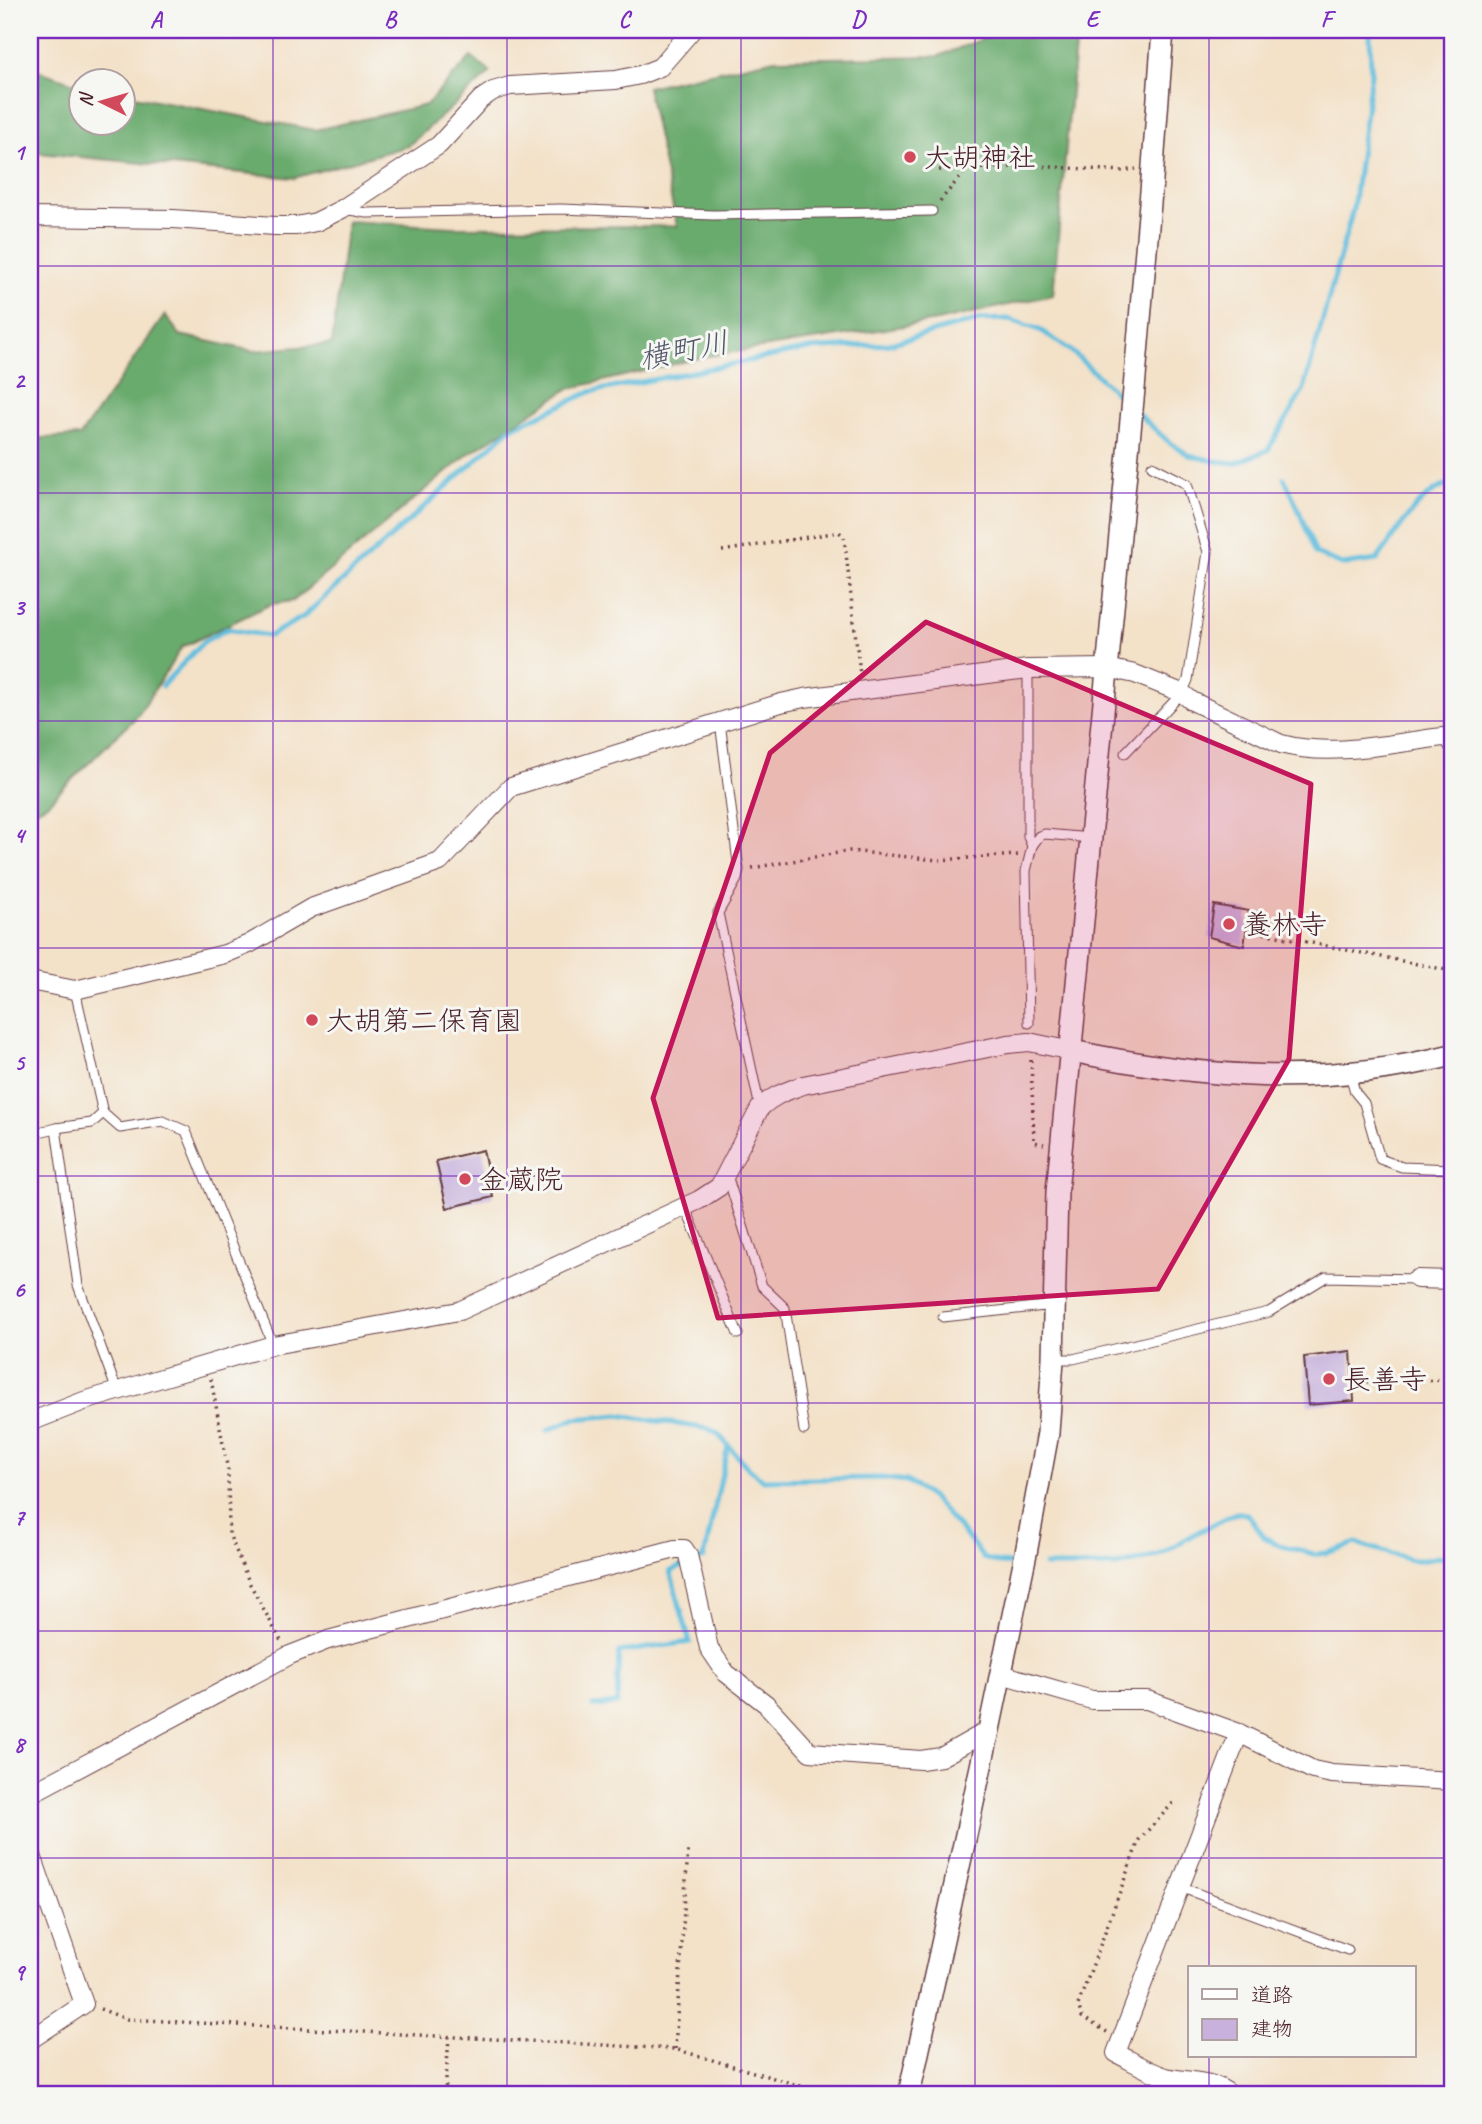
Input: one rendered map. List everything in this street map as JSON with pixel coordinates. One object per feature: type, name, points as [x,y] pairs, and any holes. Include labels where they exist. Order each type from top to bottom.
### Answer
[{"type":"street","points":[[30,217],[173,219],[296,226],[316,222],[342,209],[439,145],[481,99],[493,91],[510,86],[616,80],[640,75],[660,67],[692,30]]},
{"type":"street","points":[[909,2094],[1029,1542],[1048,1433],[1053,1359],[1055,1216],[1134,389],[1153,180],[1163,30]]},
{"type":"street","points":[[30,981],[75,990],[225,954],[249,944],[311,908],[440,862],[512,787],[781,702],[1028,669],[1107,668],[1135,674],[1182,693],[1192,701],[1259,734],[1294,748],[1335,750],[1452,738]]},
{"type":"street","points":[[30,1422],[84,1401],[273,1345],[459,1311],[685,1207],[719,1187],[760,1108],[777,1095],[803,1085],[1029,1042],[1100,1057],[1236,1075],[1295,1077],[1388,1069],[1452,1055]]},
{"type":"street","points":[[1417,1279],[1452,1280]]},
{"type":"street","points":[[30,1794],[290,1655],[328,1640],[675,1549],[684,1549],[688,1555],[709,1648],[726,1673],[766,1704],[810,1752],[921,1760],[941,1757],[989,1730]]},
{"type":"street","points":[[1001,1674],[1092,1700],[1147,1700],[1239,1733],[1313,1770],[1332,1774],[1452,1782]]},
{"type":"street","points":[[1228,2094],[1223,2089],[1164,2076],[1116,2053],[1239,1733]]},
{"type":"street","points":[[30,1850],[84,2004],[30,2040]]},
{"type":"lane","points":[[342,209],[367,213],[561,209],[713,215],[932,211]]},
{"type":"lane","points":[[1125,753],[1182,693],[1188,680],[1208,552],[1187,484],[1152,466]]},
{"type":"lane","points":[[1028,669],[1028,837],[1031,850]]},
{"type":"lane","points":[[720,722],[739,870],[718,913],[760,1108]]},
{"type":"lane","points":[[1029,1023],[1026,871],[1031,850],[1039,836],[1045,834],[1091,838]]},
{"type":"lane","points":[[75,990],[103,1113],[120,1128],[163,1121],[186,1130],[273,1345]]},
{"type":"lane","points":[[1350,1074],[1355,1092],[1364,1103],[1380,1159],[1402,1167],[1452,1169]]},
{"type":"lane","points":[[30,1134],[92,1123],[103,1113]]},
{"type":"lane","points":[[56,1128],[78,1285],[117,1391]]},
{"type":"lane","points":[[726,1174],[762,1286],[785,1308],[804,1430]]},
{"type":"lane","points":[[685,1207],[738,1334]]},
{"type":"lane","points":[[1053,1359],[1073,1359],[1269,1312],[1326,1277],[1417,1279]]},
{"type":"lane","points":[[943,1317],[1054,1306]]},
{"type":"lane","points":[[1180,1887],[1348,1950]]},
{"type":"path","points":[[939,170],[1034,166],[1123,172],[1136,169]]},
{"type":"path","points":[[932,211],[965,170]]},
{"type":"path","points":[[722,551],[839,532],[844,536],[862,690]]},
{"type":"path","points":[[739,870],[849,851],[939,860],[1031,850]]},
{"type":"path","points":[[1256,932],[1452,971]]},
{"type":"path","points":[[1031,1060],[1034,1142],[1061,1145]]},
{"type":"path","points":[[208,1364],[228,1471],[229,1534],[250,1584],[290,1655]]},
{"type":"path","points":[[1359,1382],[1452,1380]]},
{"type":"path","points":[[1121,2040],[1082,2017],[1079,2005],[1139,1840],[1175,1801]]},
{"type":"path","points":[[676,2049],[688,1850]]},
{"type":"path","points":[[84,2004],[127,2019],[676,2049],[828,2094]]},
{"type":"path","points":[[445,2094],[449,2036]]},
{"type":"highlighted area","points":[[926,622],[1311,784],[1289,1059],[1158,1289],[718,1318],[653,1098],[770,753]]},
{"type":"green space","points":[[1006,30],[1076,34],[1053,295],[937,321],[708,356],[568,389],[467,455],[293,601],[271,604],[182,647],[138,715],[47,804],[30,813],[30,439],[80,436],[165,315],[180,335],[253,351],[332,344],[347,221],[453,227],[677,226],[647,87],[775,59],[939,56]]},
{"type":"green space","points":[[471,57],[491,72],[408,146],[294,178],[30,152],[30,68],[66,80],[66,136],[136,136],[136,96],[315,130],[426,105]]},
{"type":"building","name":"養林寺","points":[[1214,905],[1249,911],[1244,946],[1209,937]]},
{"type":"building","name":"金蔵院","points":[[483,1150],[493,1197],[447,1208],[436,1161]]},
{"type":"building","name":"長善寺","points":[[1351,1351],[1354,1401],[1308,1405],[1304,1357]]},
{"type":"waterway","points":[[1137,413],[1169,442],[1189,455],[1236,463],[1268,450],[1304,389],[1353,209],[1371,74],[1370,30]]},
{"type":"waterway","name":"横町川","points":[[162,686],[203,642],[227,629],[269,636],[303,617],[510,429],[590,392],[809,349],[889,344],[978,320],[1008,319],[1040,330],[1070,350],[1127,403]]},
{"type":"waterway","name":"横町川","points":[[1284,478],[1316,554],[1342,565],[1377,560],[1418,505],[1428,495],[1452,483]]},
{"type":"waterway","points":[[548,1430],[574,1419],[619,1415],[709,1429],[718,1434],[749,1469],[763,1480],[882,1478],[907,1481],[932,1498],[983,1558],[1013,1564]]},
{"type":"waterway","points":[[593,1706],[617,1704],[619,1652],[690,1642],[670,1571],[704,1558],[728,1446]]},
{"type":"waterway","points":[[1045,1566],[1116,1566],[1138,1561],[1161,1554],[1236,1513],[1248,1515],[1264,1537],[1279,1545],[1314,1554],[1327,1553],[1356,1543],[1412,1560],[1452,1557]]},
{"type":"place","name":"大胡神社","points":[[910,157]]},
{"type":"place","name":"養林寺","points":[[1229,924]]},
{"type":"place","name":"大胡第二保育園","points":[[312,1020]]},
{"type":"place","name":"金蔵院","points":[[465,1179]]},
{"type":"place","name":"長善寺","points":[[1329,1379]]}]
